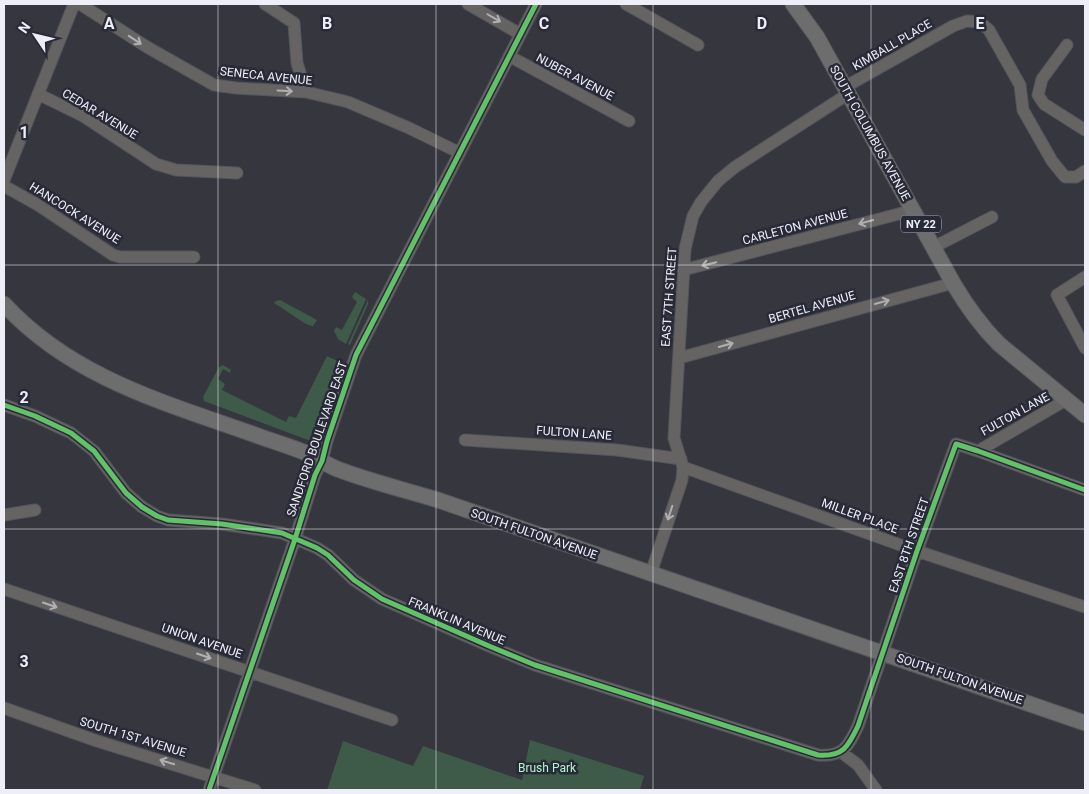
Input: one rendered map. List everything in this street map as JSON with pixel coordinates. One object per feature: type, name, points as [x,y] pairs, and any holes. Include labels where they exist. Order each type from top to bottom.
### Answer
[{"type":"main road","name":"SOUTH COLUMBUS AVENUE","points":[[793,4],[817,37],[953,282],[970,309],[988,332],[1066,400],[1084,413]]},
{"type":"main road","name":"SOUTH FULTON AVENUE","points":[[4,304],[46,343],[100,376],[140,393],[300,450],[338,469],[383,485],[438,500],[1085,723]]},
{"type":"street","points":[[4,180],[74,4]]},
{"type":"street","name":"SENECA AVENUE","points":[[80,4],[147,47],[214,85],[306,92],[348,102],[460,153]]},
{"type":"street","points":[[265,4],[294,23],[297,64],[306,92]]},
{"type":"street","points":[[468,4],[520,34]]},
{"type":"street","name":"SANDFORD BOULEVARD EAST","points":[[209,790],[315,476],[322,461],[356,355],[536,4]]},
{"type":"street","points":[[626,4],[698,45]]},
{"type":"street","name":"KIMBALL PLACE","points":[[846,91],[953,26],[967,21],[980,22],[989,30],[1020,85],[1023,110],[1052,161],[1065,177],[1076,177],[1085,171]]},
{"type":"street","points":[[1067,45],[1042,79],[1038,95],[1044,104],[1085,130]]},
{"type":"street","name":"NUBER AVENUE","points":[[509,56],[629,121]]},
{"type":"street","name":"EAST 7TH STREET","points":[[651,573],[682,480],[682,463],[674,438],[683,270],[685,249],[693,216],[700,202],[718,181],[735,167],[846,91]]},
{"type":"street","name":"CEDAR AVENUE","points":[[38,94],[82,116],[156,164],[176,170],[237,173]]},
{"type":"street","name":"HANCOCK AVENUE","points":[[4,186],[38,205],[113,255],[120,257],[194,258]]},
{"type":"street","name":"CARLETON AVENUE","points":[[683,270],[914,210]]},
{"type":"street","points":[[934,247],[992,217]]},
{"type":"street","points":[[1085,278],[1057,295],[1085,348]]},
{"type":"street","name":"BERTEL AVENUE","points":[[679,358],[953,282]]},
{"type":"street","name":"FULTON LANE","points":[[978,451],[1066,400]]},
{"type":"street","name":"FRANKLIN AVENUE","points":[[4,405],[35,416],[72,433],[94,451],[126,493],[142,507],[157,516],[168,520],[254,528],[282,533],[328,555],[354,580],[382,599],[535,665],[818,755],[828,756],[841,752]]},
{"type":"street","name":"FULTON LANE","points":[[465,440],[617,450],[682,463]]},
{"type":"street","name":"EAST 8TH STREET","points":[[882,653],[956,444],[978,451]]},
{"type":"street","points":[[978,451],[1085,490]]},
{"type":"street","name":"MILLER PLACE","points":[[682,463],[917,551],[1085,607]]},
{"type":"street","points":[[4,515],[35,510]]},
{"type":"street","name":"UNION AVENUE","points":[[4,589],[392,720]]},
{"type":"street","points":[[876,790],[858,765],[841,752],[850,742],[858,726],[882,653]]},
{"type":"street","name":"SOUTH 1ST AVENUE","points":[[4,708],[97,741],[255,790]]},
{"type":"green space","points":[[355,292],[366,299],[346,344],[338,339],[334,331],[336,327],[342,330],[357,302],[352,297]]},
{"type":"green space","points":[[280,300],[317,320],[313,326],[305,323],[275,304],[274,302]]},
{"type":"green space","points":[[368,300],[368,304],[350,345],[348,344]]},
{"type":"green space","points":[[327,356],[340,362],[313,439],[308,440],[204,401],[203,397],[219,367],[223,365],[231,370],[230,373],[223,369],[218,379],[225,384],[222,390],[286,422],[289,416],[296,418]]},
{"type":"green space","points":[[342,362],[344,362],[315,439]]},
{"type":"green space","name":"Brush Park","points":[[530,740],[644,776],[640,790],[327,790],[343,741],[413,766],[423,746],[522,780]]},
{"type":"cycle path","points":[[209,790],[315,475],[322,461],[356,355],[536,4]]},
{"type":"cycle path","points":[[4,405],[35,416],[71,433],[94,451],[126,493],[142,507],[157,516],[168,520],[222,524],[282,533],[317,548],[328,555],[354,580],[382,599],[489,646],[535,665],[818,755],[833,754],[844,749],[858,726],[917,551],[956,444],[1085,490]]}]
